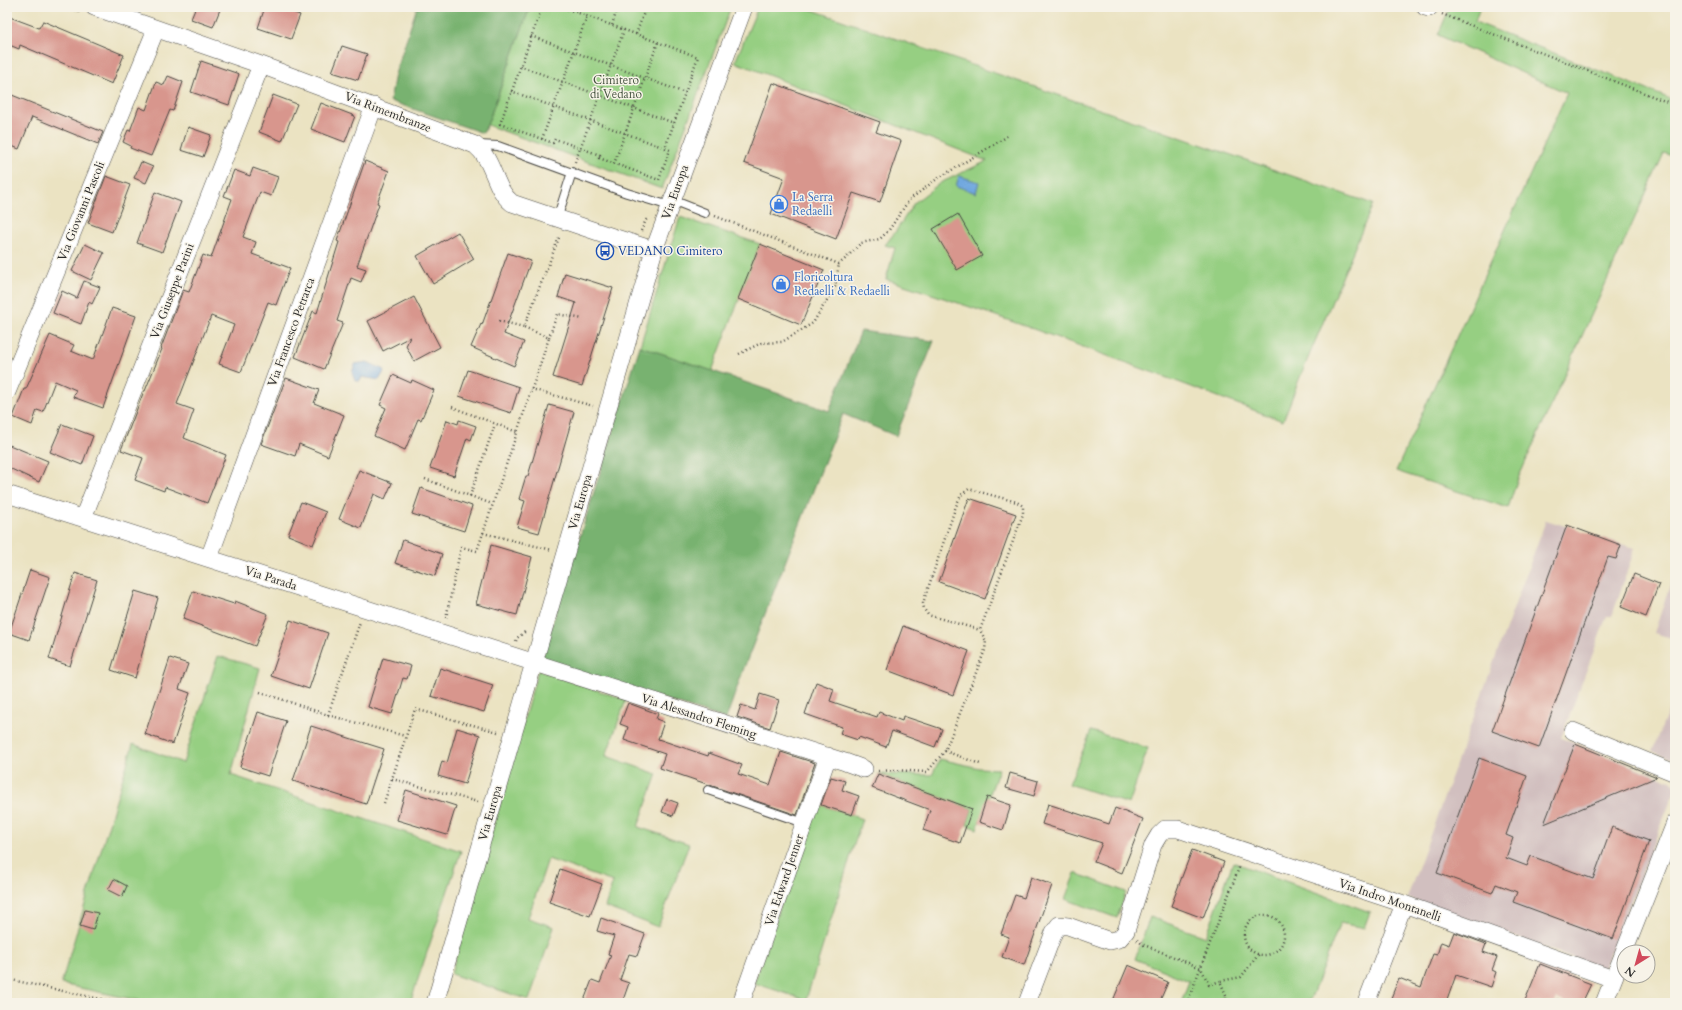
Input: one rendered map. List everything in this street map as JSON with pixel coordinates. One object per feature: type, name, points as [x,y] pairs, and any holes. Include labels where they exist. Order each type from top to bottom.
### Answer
[{"type":"street","name":"Via Rimembranze","points":[[94,7],[261,65],[475,145],[481,150],[488,160],[500,189],[507,199],[518,206],[654,250]]},
{"type":"street","name":"Via Europa","points":[[435,1003],[654,250],[744,7]]},
{"type":"street","name":"Via Giovanni Pascoli","points":[[7,392],[156,29]]},
{"type":"street","name":"Via Giuseppe Parini","points":[[83,518],[261,65]]},
{"type":"street","name":"Via Francesco Petrarca","points":[[209,558],[374,106]]},
{"type":"street","name":"Via Parada","points":[[7,494],[534,663]]},
{"type":"street","name":"Via Alessandro Fleming","points":[[534,663],[828,756],[864,769]]},
{"type":"street","points":[[1573,731],[1675,773]]},
{"type":"street","name":"Via Edward Jenner","points":[[741,1003],[828,756]]},
{"type":"street","points":[[1604,1003],[1612,979],[1675,823]]},
{"type":"street","name":"Via Indro Montanelli","points":[[1126,931],[1153,845],[1165,829],[1178,829],[1404,904],[1612,979]]},
{"type":"street","points":[[1366,1003],[1404,904]]},
{"type":"street","points":[[1029,997],[1054,932],[1059,925],[1068,926],[1110,941],[1119,939],[1126,931]]},
{"type":"lane","points":[[475,145],[498,146],[572,172],[627,194],[671,203],[705,213]]},
{"type":"lane","points":[[561,220],[572,172]]},
{"type":"lane","points":[[708,790],[804,823]]},
{"type":"path","points":[[511,91],[670,150],[659,180],[599,158],[600,155],[555,139],[554,143],[500,124],[511,91],[542,7]]},
{"type":"path","points":[[562,7],[698,57],[665,148]]},
{"type":"path","points":[[612,25],[618,7]]},
{"type":"path","points":[[636,34],[646,7]]},
{"type":"path","points":[[714,7],[721,10]]},
{"type":"path","points":[[1427,8],[1675,105]]},
{"type":"path","points":[[542,139],[587,16]]},
{"type":"path","points":[[572,172],[624,30]]},
{"type":"path","points":[[531,36],[685,93]]},
{"type":"path","points":[[614,164],[658,42]]},
{"type":"path","points":[[520,66],[674,123]]},
{"type":"path","points":[[739,354],[761,343],[782,342],[813,323],[835,287],[839,264],[861,243],[880,239],[889,230],[909,200],[937,179],[1008,136]]},
{"type":"path","points":[[705,213],[839,264]]},
{"type":"path","points":[[524,327],[561,220]]},
{"type":"path","points":[[442,634],[461,547],[477,551],[557,314],[583,319]]},
{"type":"path","points":[[499,321],[524,327],[549,338]]},
{"type":"path","points":[[532,389],[594,406]]},
{"type":"path","points":[[452,408],[517,432]]},
{"type":"path","points":[[470,496],[495,424]]},
{"type":"path","points":[[425,479],[492,504]]},
{"type":"path","points":[[864,769],[927,772],[945,751],[985,650],[986,641],[980,630],[928,614],[924,609],[923,603],[956,506],[961,495],[969,489],[1017,502],[1023,506],[1023,514],[980,630]]},
{"type":"path","points":[[483,533],[552,550]]},
{"type":"path","points":[[328,715],[365,609]]},
{"type":"path","points":[[260,692],[328,715],[405,736]]},
{"type":"path","points":[[384,803],[415,708],[500,733]]},
{"type":"path","points":[[945,751],[980,764]]},
{"type":"path","points":[[392,779],[480,803]]},
{"type":"path","points":[[1187,1003],[1246,851]]},
{"type":"path","points":[[1260,915],[1270,915],[1278,920],[1284,928],[1284,938],[1280,947],[1273,954],[1259,954],[1246,946],[1243,936],[1245,926],[1251,919],[1260,915]]},
{"type":"path","points":[[1126,931],[1144,945],[1201,968],[1209,985],[1220,981],[1241,977],[1259,954]]},
{"type":"path","points":[[7,979],[119,1003]]},
{"type":"path","points":[[1220,981],[1226,996],[1226,1003]]},
{"type":"shaded area","points":[[1546,520],[1635,548],[1612,616],[1607,616],[1561,738],[1671,781],[1675,786],[1675,790],[1604,969],[1407,898]]},
{"type":"shaded area","points":[[1675,570],[1675,639],[1654,633]]},
{"type":"shaded area","points":[[1675,695],[1675,760],[1652,751]]},
{"type":"green space","points":[[417,7],[530,7],[483,133],[390,101],[395,74]]},
{"type":"green space","name":"Cimitero di Vedano","points":[[530,7],[731,7],[662,189],[487,125]]},
{"type":"green space","points":[[758,7],[804,7],[1373,204],[1283,421],[1036,330],[886,279],[895,248],[885,245],[914,203],[940,183],[987,161],[735,62]]},
{"type":"green space","points":[[1450,7],[1480,7],[1475,22],[1673,100],[1675,97],[1675,157],[1664,153],[1517,481],[1508,508],[1396,471],[1567,93],[1438,35]]},
{"type":"green space","points":[[680,217],[760,244],[712,371],[640,346]]},
{"type":"green space","points":[[861,331],[934,341],[896,436],[843,414],[744,668],[726,719],[541,660],[640,346],[829,411]]},
{"type":"green space","points":[[218,656],[260,668],[231,775],[461,851],[410,1003],[151,1003],[61,984],[133,744],[183,763]]},
{"type":"green space","points":[[538,670],[626,700],[606,756],[657,774],[638,827],[689,844],[658,927],[605,907],[613,882],[548,859],[528,918],[554,927],[529,1000],[451,974]]},
{"type":"green space","points":[[1091,731],[1148,748],[1129,804],[1069,784]]},
{"type":"green space","points":[[940,759],[979,768],[999,769],[977,829],[967,825],[972,809],[878,774],[932,775]]},
{"type":"green space","points":[[816,803],[862,819],[806,1000],[754,983]]},
{"type":"green space","points":[[1233,862],[1370,912],[1364,928],[1340,923],[1309,1003],[1181,1003],[1189,981],[1135,959],[1150,917],[1206,937]]},
{"type":"green space","points":[[1075,873],[1126,892],[1117,918],[1065,899]]},
{"type":"water","points":[[959,176],[979,182],[976,193],[956,186]]},
{"type":"water","points":[[367,362],[385,370],[379,380],[362,377],[360,381],[355,381],[352,373],[355,364]]},
{"type":"building","points":[[196,7],[221,7],[213,27],[191,19]]},
{"type":"building","points":[[265,7],[278,7],[300,15],[291,39],[258,28]]},
{"type":"building","points":[[7,16],[39,28],[43,21],[124,55],[112,84],[20,45],[19,49],[7,44]]},
{"type":"building","points":[[342,46],[367,54],[358,80],[332,72]]},
{"type":"building","points":[[201,61],[239,74],[229,105],[191,92]]},
{"type":"building","points":[[168,76],[183,82],[173,111],[170,110],[151,156],[130,148],[131,146],[123,142],[128,130],[130,131],[139,107],[146,110],[156,82],[164,85]]},
{"type":"building","points":[[773,83],[880,122],[876,132],[901,141],[880,202],[853,193],[836,239],[771,214],[784,178],[744,163]]},
{"type":"building","points":[[7,93],[103,132],[98,144],[32,117],[19,149],[7,144]]},
{"type":"building","points":[[273,95],[297,104],[282,141],[259,132]]},
{"type":"building","points":[[321,103],[355,116],[345,142],[311,129]]},
{"type":"building","points":[[188,127],[211,135],[203,157],[181,150]]},
{"type":"building","points":[[365,161],[389,171],[357,266],[366,269],[361,282],[351,278],[337,321],[343,323],[324,369],[295,357],[313,311],[317,313],[339,242],[337,241]]},
{"type":"building","points":[[141,162],[153,167],[146,183],[134,178]]},
{"type":"building","points":[[253,168],[278,177],[271,196],[260,192],[243,237],[256,242],[252,254],[290,268],[276,305],[268,302],[241,372],[219,364],[234,325],[211,316],[177,404],[194,410],[184,438],[226,455],[207,503],[165,487],[164,491],[135,480],[143,458],[121,450],[162,349],[161,348],[183,290],[189,292],[203,255],[211,258],[232,199],[224,196],[234,170],[250,176]]},
{"type":"building","points":[[106,176],[130,185],[112,232],[88,223]]},
{"type":"building","points":[[155,192],[181,202],[162,252],[137,243]]},
{"type":"building","points":[[958,214],[982,256],[957,270],[933,229]]},
{"type":"building","points":[[458,232],[474,259],[433,284],[417,256]]},
{"type":"building","points":[[85,244],[104,253],[91,280],[72,271]]},
{"type":"building","name":"Floricoltura Redaelli & Redaelli","points":[[760,244],[824,270],[801,325],[738,299]]},
{"type":"building","points":[[508,253],[531,261],[504,334],[524,342],[514,366],[471,347],[481,324],[482,325]]},
{"type":"building","points":[[565,273],[613,288],[582,386],[553,377],[576,303],[558,297]]},
{"type":"building","points":[[84,281],[100,287],[92,304],[89,302],[81,324],[53,313],[62,291],[77,298]]},
{"type":"building","points":[[414,297],[440,347],[414,361],[406,346],[410,337],[383,351],[368,321]]},
{"type":"building","points":[[112,308],[136,316],[103,408],[73,397],[76,390],[55,381],[43,412],[37,410],[32,425],[13,417],[24,389],[26,389],[50,335],[74,345],[71,351],[93,360]]},
{"type":"building","points":[[468,370],[519,387],[511,413],[459,396]]},
{"type":"building","points":[[393,375],[411,383],[412,380],[434,390],[421,420],[418,419],[405,450],[374,436],[386,408],[380,405]]},
{"type":"building","points":[[286,378],[319,390],[314,403],[344,415],[328,456],[299,444],[295,456],[261,444]]},
{"type":"building","points":[[549,405],[574,412],[539,533],[517,527],[525,501],[519,499],[526,476],[528,476]]},
{"type":"building","points":[[447,420],[458,424],[459,420],[476,426],[471,440],[467,438],[454,476],[430,468]]},
{"type":"building","points":[[62,424],[93,436],[82,465],[50,452]]},
{"type":"building","points":[[7,444],[48,461],[39,482],[7,467]]},
{"type":"building","points":[[359,470],[392,483],[385,499],[374,494],[361,528],[339,519]]},
{"type":"building","points":[[421,488],[472,506],[464,531],[412,514]]},
{"type":"building","points":[[969,498],[1016,514],[985,599],[939,582]]},
{"type":"building","points":[[301,502],[326,512],[313,545],[288,535]]},
{"type":"building","points":[[1567,525],[1621,545],[1616,559],[1608,557],[1539,748],[1492,731]]},
{"type":"building","points":[[403,540],[442,554],[435,576],[395,563]]},
{"type":"building","points":[[491,545],[532,557],[517,615],[476,604]]},
{"type":"building","points":[[30,570],[50,577],[29,640],[9,633]]},
{"type":"building","points":[[75,573],[97,580],[70,666],[49,659]]},
{"type":"building","points":[[1634,574],[1659,584],[1646,617],[1621,607]]},
{"type":"building","points":[[135,591],[158,598],[135,678],[111,670]]},
{"type":"building","points":[[193,591],[234,604],[235,601],[268,614],[255,646],[183,619]]},
{"type":"building","points":[[290,620],[328,633],[309,689],[271,676]]},
{"type":"building","points":[[903,626],[969,651],[953,695],[887,670]]},
{"type":"building","points":[[170,658],[188,664],[179,689],[190,693],[173,744],[145,734]]},
{"type":"building","points":[[383,658],[411,666],[407,679],[403,678],[392,714],[368,707]]},
{"type":"building","points":[[440,668],[493,685],[484,712],[431,696]]},
{"type":"building","points":[[816,682],[834,689],[830,701],[877,717],[879,712],[902,721],[903,716],[942,729],[935,747],[892,731],[886,747],[859,737],[858,740],[840,734],[842,727],[805,714]]},
{"type":"building","points":[[760,694],[779,700],[770,728],[737,717],[741,705],[755,710]]},
{"type":"building","points":[[628,703],[658,714],[656,719],[664,722],[658,739],[708,756],[709,753],[742,765],[738,774],[770,785],[781,752],[815,763],[797,815],[660,768],[665,754],[624,740],[628,727],[620,724]]},
{"type":"building","points":[[258,712],[286,721],[268,776],[240,767]]},
{"type":"building","points":[[311,726],[384,749],[366,804],[293,781]]},
{"type":"building","points":[[457,728],[480,735],[465,784],[438,776],[442,761],[447,763]]},
{"type":"building","points":[[1575,744],[1657,777],[1544,824]]},
{"type":"building","points":[[1479,758],[1527,776],[1506,835],[1513,838],[1506,858],[1527,866],[1531,856],[1593,879],[1612,827],[1649,841],[1613,939],[1513,902],[1517,892],[1496,884],[1492,893],[1437,873]]},
{"type":"building","points":[[1010,773],[1038,781],[1034,796],[1006,788]]},
{"type":"building","points":[[878,774],[972,809],[960,843],[923,830],[930,810],[872,788]]},
{"type":"building","points":[[831,777],[845,781],[842,790],[859,796],[852,815],[821,805]]},
{"type":"building","points":[[406,790],[456,806],[447,835],[397,820]]},
{"type":"building","points":[[987,797],[1011,805],[1003,830],[979,822]]},
{"type":"building","points":[[667,799],[678,803],[673,816],[662,812]]},
{"type":"building","points":[[1048,804],[1109,824],[1115,808],[1143,819],[1122,873],[1094,862],[1102,843],[1042,824]]},
{"type":"building","points":[[1192,850],[1224,862],[1203,918],[1171,906]]},
{"type":"building","points":[[560,869],[602,884],[590,916],[549,902]]},
{"type":"building","points":[[1031,877],[1052,885],[1024,965],[1002,957],[1009,937],[1001,934],[1015,895],[1024,898]]},
{"type":"building","points":[[114,879],[127,886],[122,897],[108,890]]},
{"type":"building","points":[[85,910],[98,913],[93,930],[80,926]]},
{"type":"building","points":[[601,918],[645,934],[637,956],[629,954],[620,980],[629,983],[622,1003],[583,1003],[592,980],[600,983],[611,955],[608,954],[614,936],[597,931]]},
{"type":"building","points":[[1454,932],[1486,944],[1483,952],[1497,957],[1492,970],[1496,972],[1491,987],[1456,975],[1446,1003],[1389,1003],[1399,978],[1421,987],[1433,954],[1437,955],[1441,942],[1449,945]]},
{"type":"building","points":[[1540,964],[1591,984],[1582,1003],[1566,1003],[1557,999],[1555,1003],[1524,1003]]},
{"type":"building","points":[[1128,965],[1168,982],[1159,1003],[1112,1003]]},
{"type":"place","name":"La Serra Redaelli","points":[[779,204]]},
{"type":"place","name":"VEDANO Cimitero","points":[[605,251]]},
{"type":"place","name":"Floricoltura Redaelli & Redaelli","points":[[781,284]]}]
